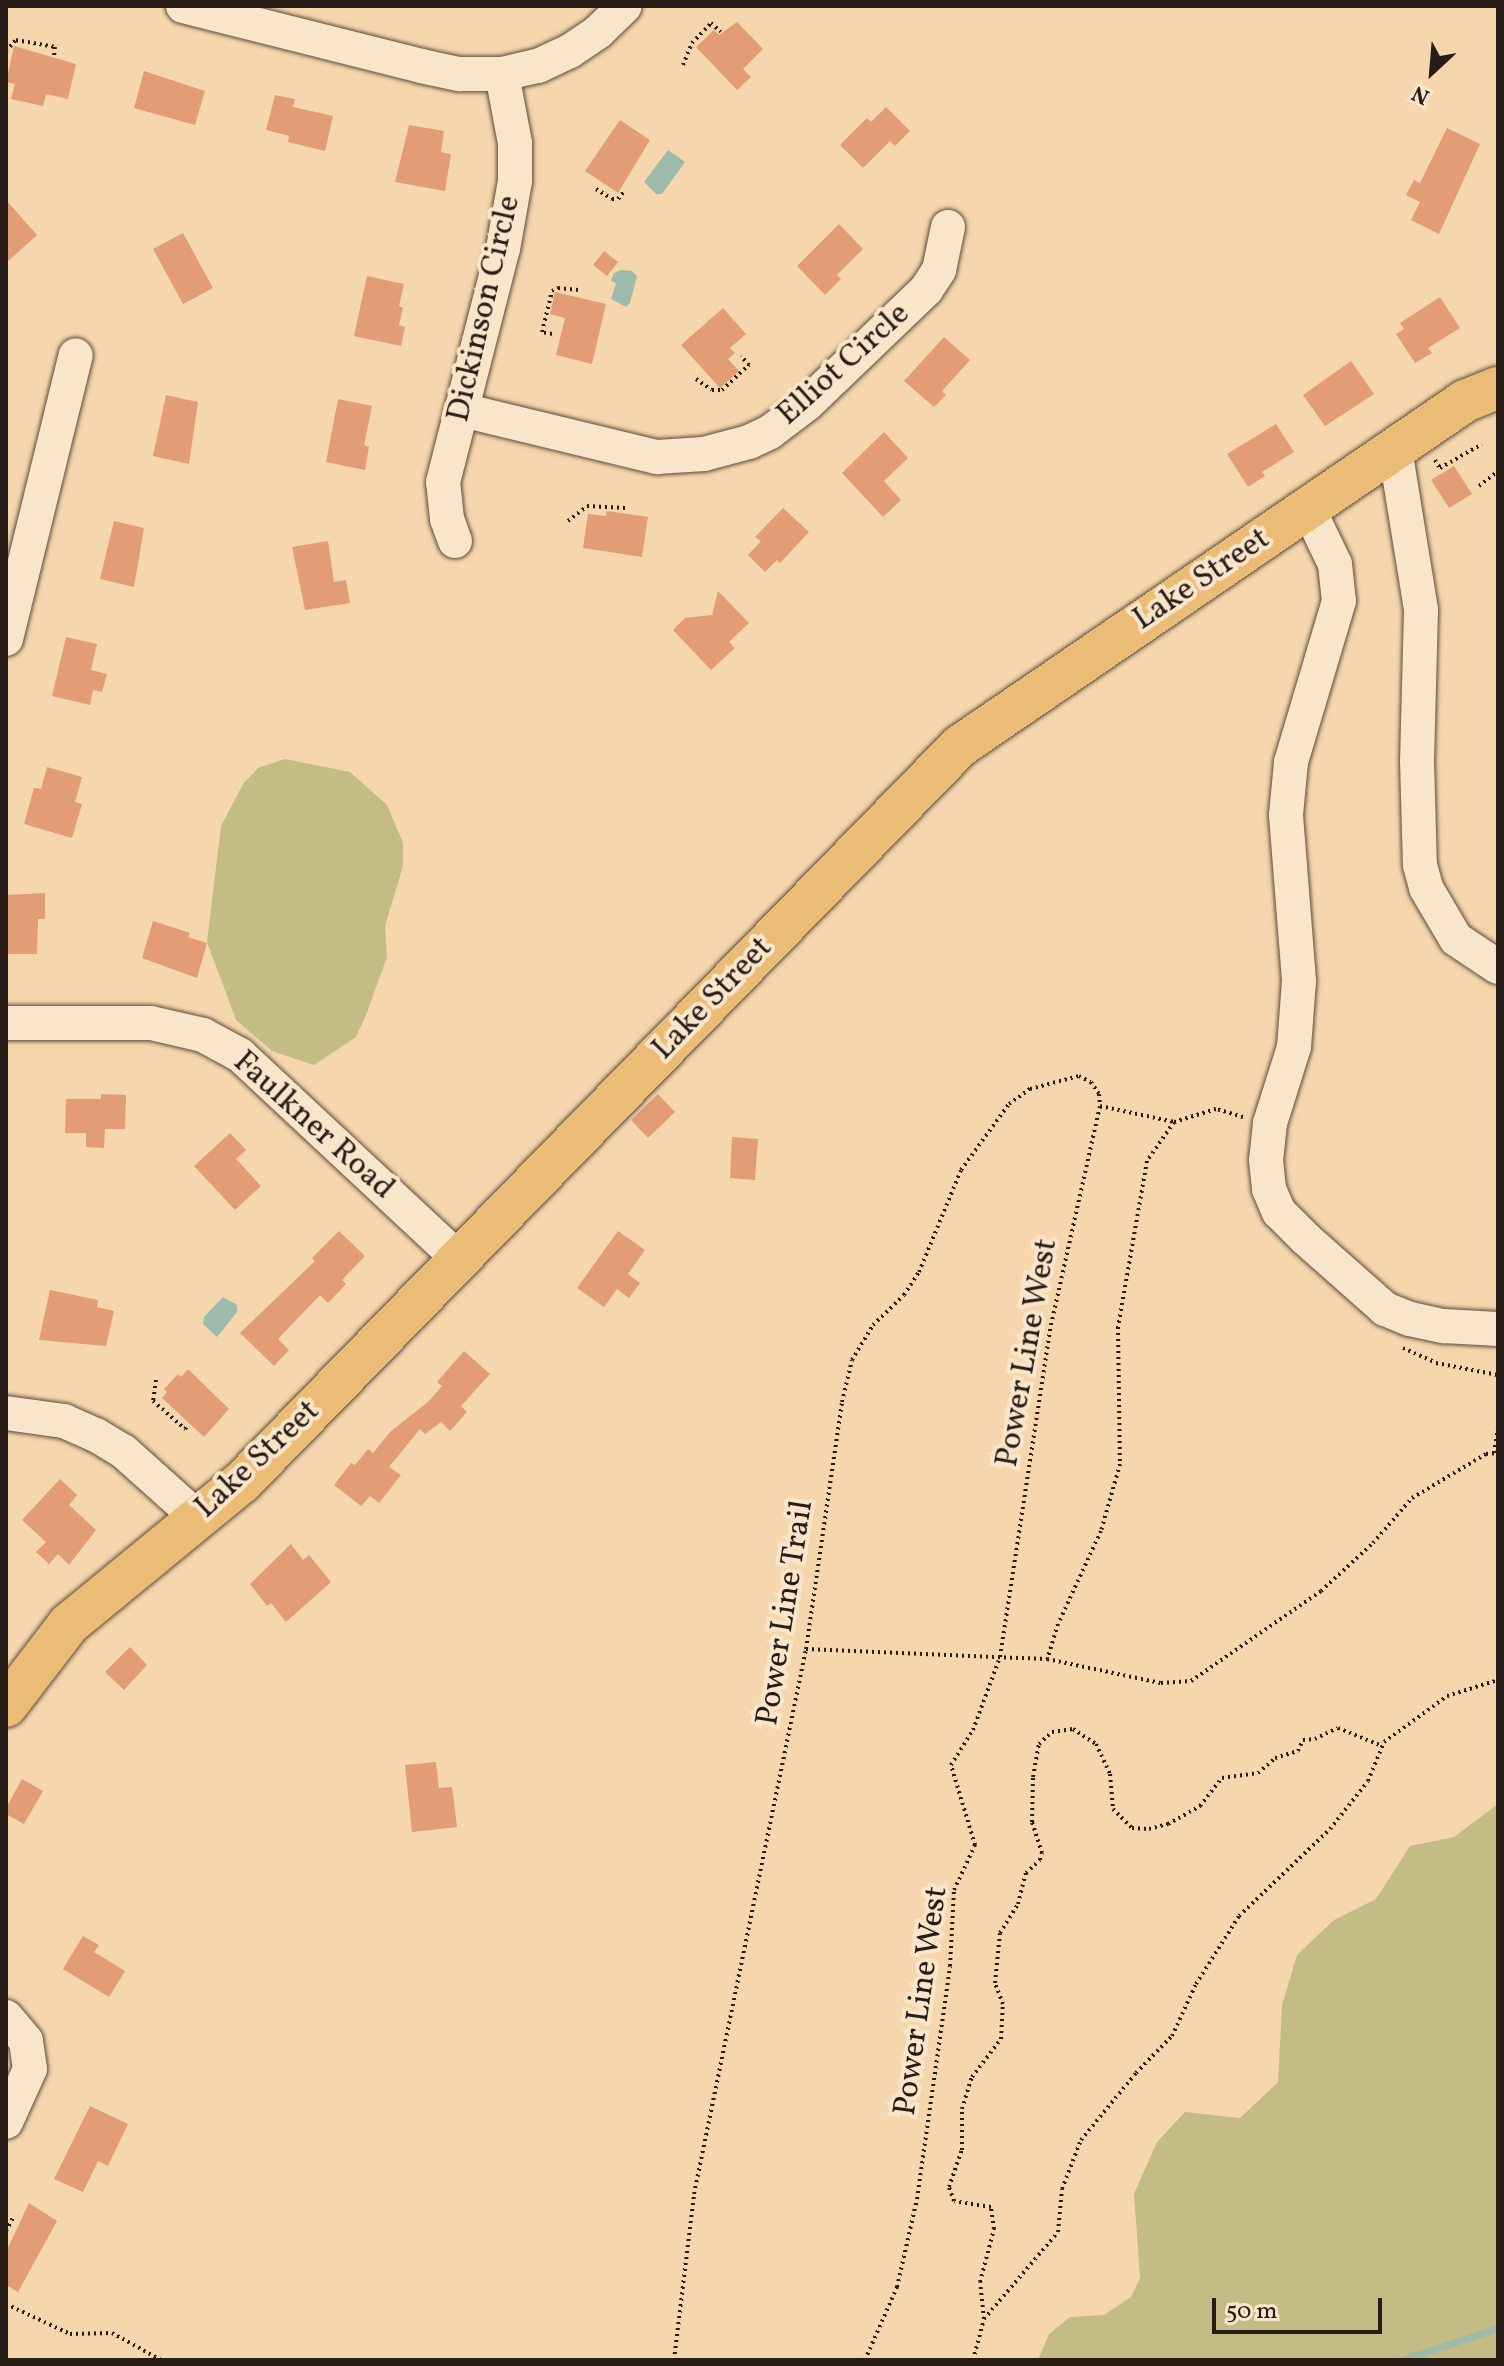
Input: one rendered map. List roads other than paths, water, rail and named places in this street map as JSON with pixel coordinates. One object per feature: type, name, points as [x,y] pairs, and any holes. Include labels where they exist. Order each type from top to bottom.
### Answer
[{"type":"main road","name":"Lake Street","points":[[6,1706],[69,1624],[242,1482],[960,746],[1465,401],[1498,388]]},
{"type":"street","points":[[183,6],[460,74],[502,74],[538,66],[570,51],[598,32],[625,6]]},
{"type":"street","name":"Dickinson Circle","points":[[455,541],[447,519],[443,482],[503,249],[514,184],[515,143],[502,74]]},
{"type":"street","name":"Elliot Circle","points":[[462,410],[657,457],[704,454],[749,442],[770,432],[807,404],[926,290],[939,270],[948,227]]},
{"type":"street","points":[[6,639],[76,355]]},
{"type":"street","points":[[1395,449],[1421,610],[1417,774],[1422,877],[1456,939],[1498,967]]},
{"type":"street","points":[[1308,508],[1335,564],[1339,601],[1291,762],[1287,841],[1299,981],[1294,1047],[1270,1123],[1266,1160],[1269,1189],[1279,1212],[1385,1309],[1410,1319],[1444,1326],[1498,1329]]},
{"type":"street","name":"Faulkner Road","points":[[6,1023],[151,1023],[203,1035],[240,1055],[459,1259]]},
{"type":"street","points":[[6,1413],[64,1421],[96,1435],[123,1451],[198,1518]]},
{"type":"street","points":[[6,2017],[26,2041],[30,2069],[6,2122]]},
{"type":"waterway","points":[[1400,2360],[1498,2328]]}]
